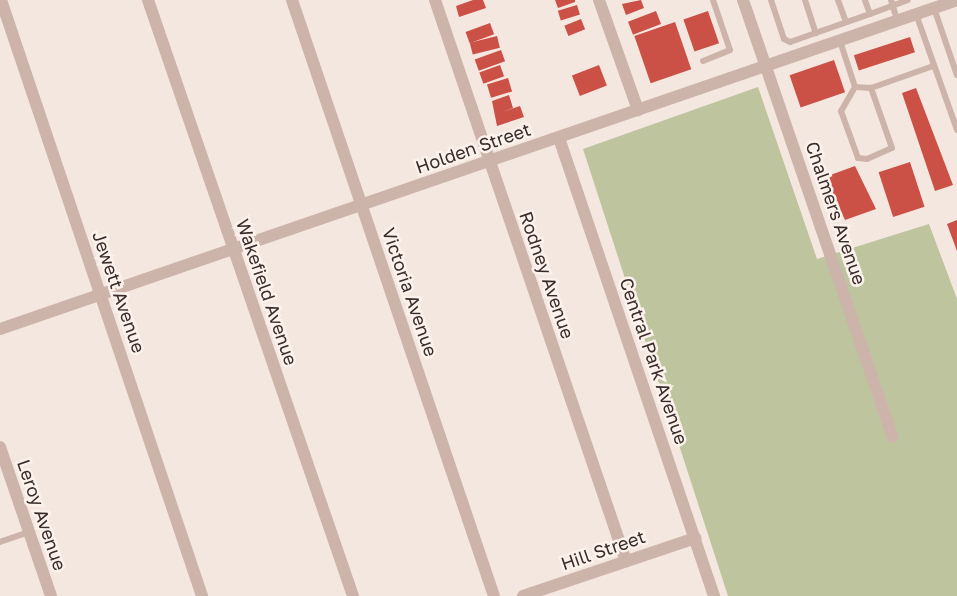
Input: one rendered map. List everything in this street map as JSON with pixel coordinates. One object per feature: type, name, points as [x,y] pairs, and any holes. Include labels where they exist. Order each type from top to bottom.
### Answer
[{"type":"street","name":"Jewett Avenue","points":[[1,0],[202,596]]},
{"type":"street","name":"Wakefield Avenue","points":[[148,0],[353,596]]},
{"type":"street","name":"Victoria Avenue","points":[[292,0],[494,596]]},
{"type":"street","name":"Rodney Avenue","points":[[435,0],[626,561]]},
{"type":"street","points":[[599,0],[638,111]]},
{"type":"street","name":"Chalmers Avenue","points":[[743,0],[893,437]]},
{"type":"street","name":"Holden Street","points":[[0,329],[957,0]]},
{"type":"street","name":"Central Park Avenue","points":[[559,138],[714,596]]},
{"type":"street","name":"Leroy Avenue","points":[[0,447],[51,596]]},
{"type":"street","name":"Hill Street","points":[[524,596],[695,537]]},
{"type":"lane","points":[[703,60],[730,50],[713,0]]},
{"type":"lane","points":[[771,0],[784,39],[790,42],[870,14],[892,3],[908,0]]},
{"type":"lane","points":[[805,0],[816,33]]},
{"type":"lane","points":[[838,0],[846,22]]},
{"type":"lane","points":[[865,0],[870,14]]},
{"type":"lane","points":[[892,3],[898,21]]},
{"type":"lane","points":[[934,8],[957,75]]},
{"type":"lane","points":[[916,14],[957,130]]},
{"type":"lane","points":[[825,30],[835,42],[855,87]]},
{"type":"lane","points":[[855,87],[871,88],[933,66]]},
{"type":"lane","points":[[855,87],[842,111],[858,158],[867,159],[891,148],[871,88]]},
{"type":"lane","points":[[0,542],[29,532]]},
{"type":"green space","points":[[758,87],[817,259],[929,224],[957,299],[957,596],[728,596],[583,149]]},
{"type":"building","points":[[473,0],[483,0],[486,8],[459,17],[456,6]]},
{"type":"building","points":[[555,0],[575,0],[575,2],[558,8]]},
{"type":"building","points":[[641,0],[644,8],[626,15],[622,4]]},
{"type":"building","points":[[577,5],[580,15],[561,20],[558,11]]},
{"type":"building","points":[[656,11],[661,24],[633,35],[628,22]]},
{"type":"building","points":[[708,11],[719,43],[694,52],[683,19]]},
{"type":"building","points":[[581,19],[585,29],[568,36],[564,26]]},
{"type":"building","points":[[675,22],[691,69],[651,83],[634,36]]},
{"type":"building","points":[[490,23],[494,34],[470,43],[466,32]]},
{"type":"building","points":[[497,36],[500,48],[473,54],[470,43]]},
{"type":"building","points":[[910,37],[915,52],[859,70],[854,55]]},
{"type":"building","points":[[501,50],[505,61],[479,71],[475,60]]},
{"type":"building","points":[[834,60],[845,92],[801,107],[790,75]]},
{"type":"building","points":[[500,65],[504,76],[483,84],[479,73]]},
{"type":"building","points":[[599,65],[607,86],[580,96],[572,75]]},
{"type":"building","points":[[508,78],[512,91],[491,98],[487,84]]},
{"type":"building","points":[[916,88],[953,185],[935,191],[902,93]]},
{"type":"building","points":[[509,95],[513,108],[502,112],[520,106],[524,117],[497,126],[492,101]]},
{"type":"building","points":[[910,162],[925,207],[893,217],[879,172]]},
{"type":"building","points":[[855,166],[876,209],[845,220],[825,177]]},
{"type":"building","points":[[957,220],[957,251],[947,224]]}]
